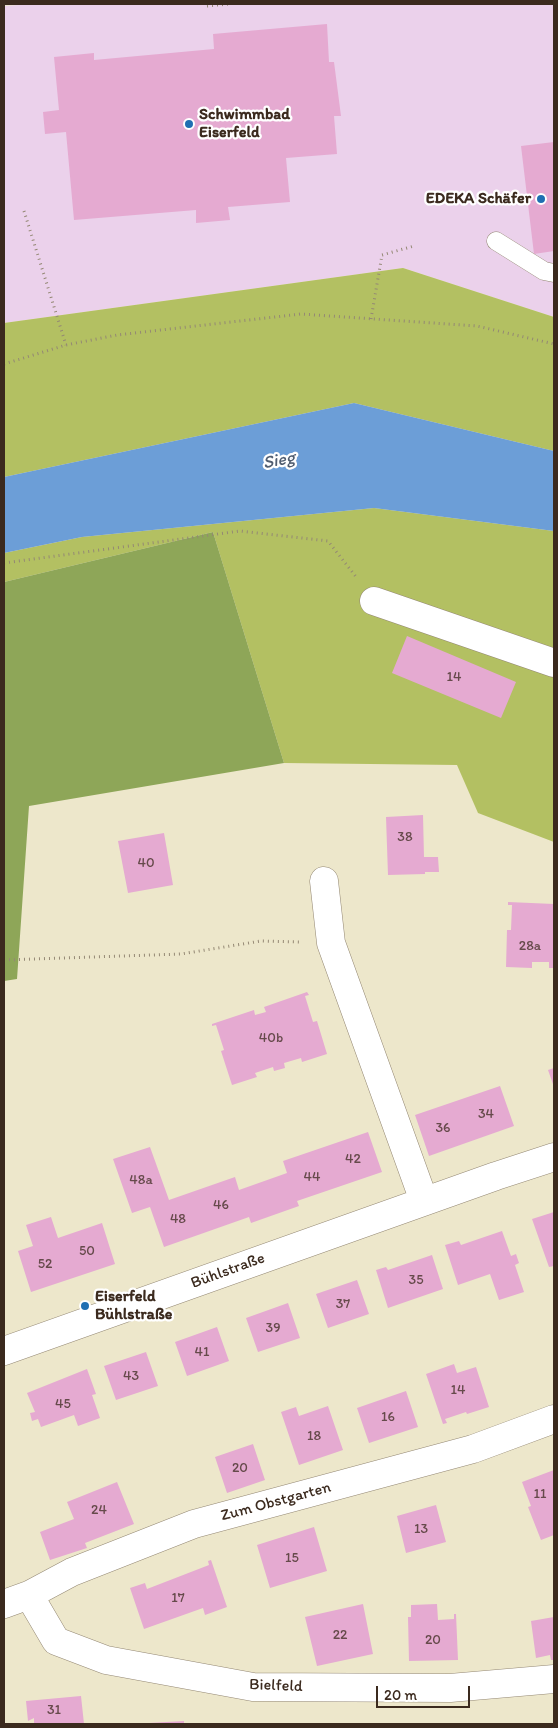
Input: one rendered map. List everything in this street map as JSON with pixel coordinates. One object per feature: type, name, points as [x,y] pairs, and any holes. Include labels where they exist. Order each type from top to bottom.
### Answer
[{"type":"street","points":[[374,601],[554,663]]},
{"type":"street","points":[[324,881],[331,943],[424,1201]]},
{"type":"street","name":"Bühlstraße","points":[[4,1351],[424,1201],[554,1157]]},
{"type":"street","name":"Zum Obstgarten","points":[[4,1604],[29,1595],[72,1572],[194,1524],[473,1448],[554,1419]]},
{"type":"street","name":"Bielfeld","points":[[29,1595],[56,1640],[106,1660],[254,1687],[450,1688],[554,1679]]},
{"type":"lane","points":[[496,241],[544,271],[554,273]]},
{"type":"path","points":[[207,6],[229,4]]},
{"type":"path","points":[[24,211],[66,345]]},
{"type":"path","points":[[371,319],[382,255],[414,246]]},
{"type":"path","points":[[4,364],[66,345],[117,335],[300,314],[477,326],[554,344]]},
{"type":"path","points":[[4,563],[240,531],[328,541],[374,601]]},
{"type":"path","points":[[4,960],[181,954],[261,941],[331,943]]},
{"type":"shaded area","points":[[34,4],[554,4],[554,317],[403,268],[4,323],[4,6]]},
{"type":"green space","points":[[403,268],[554,317],[554,451],[354,403],[4,477],[4,323]]},
{"type":"green space","points":[[374,508],[554,531],[554,842],[478,813],[457,765],[284,763],[213,532],[4,582],[4,553],[82,537]]},
{"type":"green space","points":[[213,532],[284,763],[29,806],[17,979],[4,981],[4,582]]},
{"type":"water","name":"Sieg","points":[[354,403],[554,451],[554,531],[374,508],[82,537],[4,553],[4,477]]},
{"type":"building","name":"Schwimmbad Eiserfeld","points":[[327,24],[329,62],[334,62],[341,116],[334,116],[337,154],[286,158],[290,202],[228,207],[230,220],[196,223],[196,210],[74,220],[66,132],[45,134],[43,112],[59,110],[54,57],[94,53],[94,60],[214,49],[213,34]]},
{"type":"building","name":"EDEKA Schäfer","points":[[554,142],[554,251],[534,254],[521,146]]},
{"type":"building","points":[[407,636],[516,682],[501,718],[392,673]]},
{"type":"building","points":[[423,815],[424,857],[438,857],[439,872],[388,875],[386,817]]},
{"type":"building","points":[[164,833],[173,885],[128,893],[118,841]]},
{"type":"building","points":[[508,902],[554,904],[554,968],[549,968],[549,962],[532,962],[532,968],[506,967],[507,930],[511,930],[512,905],[508,905]]},
{"type":"building","points":[[307,992],[309,995],[305,996],[313,1022],[317,1021],[327,1054],[302,1062],[301,1058],[284,1063],[285,1068],[274,1071],[273,1067],[255,1073],[257,1077],[232,1085],[221,1051],[224,1050],[216,1025],[212,1026],[212,1024],[254,1010],[255,1015],[266,1012],[264,1007]]},
{"type":"building","points":[[554,1068],[554,1087],[548,1070]]},
{"type":"building","points":[[500,1086],[514,1126],[429,1156],[415,1115]]},
{"type":"building","points":[[368,1132],[382,1172],[297,1201],[299,1206],[251,1223],[249,1217],[164,1247],[150,1207],[132,1213],[113,1159],[150,1147],[169,1200],[235,1177],[239,1190],[287,1173],[283,1161]]},
{"type":"building","points":[[554,1212],[554,1266],[549,1267],[532,1219]]},
{"type":"building","points":[[51,1217],[58,1238],[102,1223],[115,1264],[31,1292],[18,1251],[33,1246],[26,1225]]},
{"type":"building","points":[[502,1231],[511,1256],[516,1254],[519,1263],[515,1265],[524,1292],[499,1300],[490,1274],[458,1285],[445,1245],[459,1241],[461,1245]]},
{"type":"building","points":[[432,1255],[443,1289],[388,1308],[376,1270],[386,1267],[388,1270]]},
{"type":"building","points":[[357,1280],[369,1314],[328,1328],[316,1294]]},
{"type":"building","points":[[288,1303],[300,1338],[258,1352],[246,1318]]},
{"type":"building","points":[[217,1327],[229,1361],[187,1376],[175,1342]]},
{"type":"building","points":[[146,1352],[158,1386],[116,1400],[104,1366]]},
{"type":"building","points":[[454,1364],[457,1373],[476,1367],[489,1407],[445,1419],[447,1423],[443,1424],[426,1374]]},
{"type":"building","points":[[87,1369],[96,1394],[92,1395],[100,1418],[78,1426],[74,1415],[41,1427],[38,1419],[32,1421],[30,1413],[35,1412],[27,1393]]},
{"type":"building","points":[[406,1391],[418,1427],[369,1443],[357,1408]]},
{"type":"building","points":[[328,1406],[343,1450],[299,1465],[281,1412],[296,1407],[299,1416]]},
{"type":"building","points":[[253,1444],[265,1480],[227,1493],[215,1457]]},
{"type":"building","points":[[554,1470],[554,1535],[541,1540],[528,1507],[531,1506],[522,1482]]},
{"type":"building","points":[[117,1482],[134,1524],[85,1543],[87,1548],[50,1560],[40,1532],[74,1519],[67,1502]]},
{"type":"building","points":[[436,1505],[446,1542],[406,1553],[397,1516]]},
{"type":"building","points":[[314,1527],[327,1571],[270,1588],[257,1545]]},
{"type":"building","points":[[211,1560],[227,1607],[205,1615],[203,1608],[144,1629],[130,1588],[145,1583],[147,1589],[209,1565],[208,1561]]},
{"type":"building","points":[[363,1604],[373,1654],[317,1666],[305,1617]]},
{"type":"building","points":[[437,1604],[438,1620],[454,1619],[454,1614],[456,1614],[458,1660],[409,1661],[408,1617],[411,1617],[411,1605]]},
{"type":"building","points":[[554,1617],[554,1660],[551,1660],[550,1655],[536,1658],[531,1621]]},
{"type":"building","points":[[81,1696],[84,1724],[34,1724],[34,1718],[28,1721],[26,1701]]},
{"type":"building","points":[[184,1721],[184,1724],[149,1724],[149,1723]]},
{"type":"place","name":"Schwimmbad Eiserfeld","points":[[189,124]]},
{"type":"place","name":"EDEKA Schäfer","points":[[541,199]]},
{"type":"place","name":"Eiserfeld Bühlstraße","points":[[85,1306]]}]
